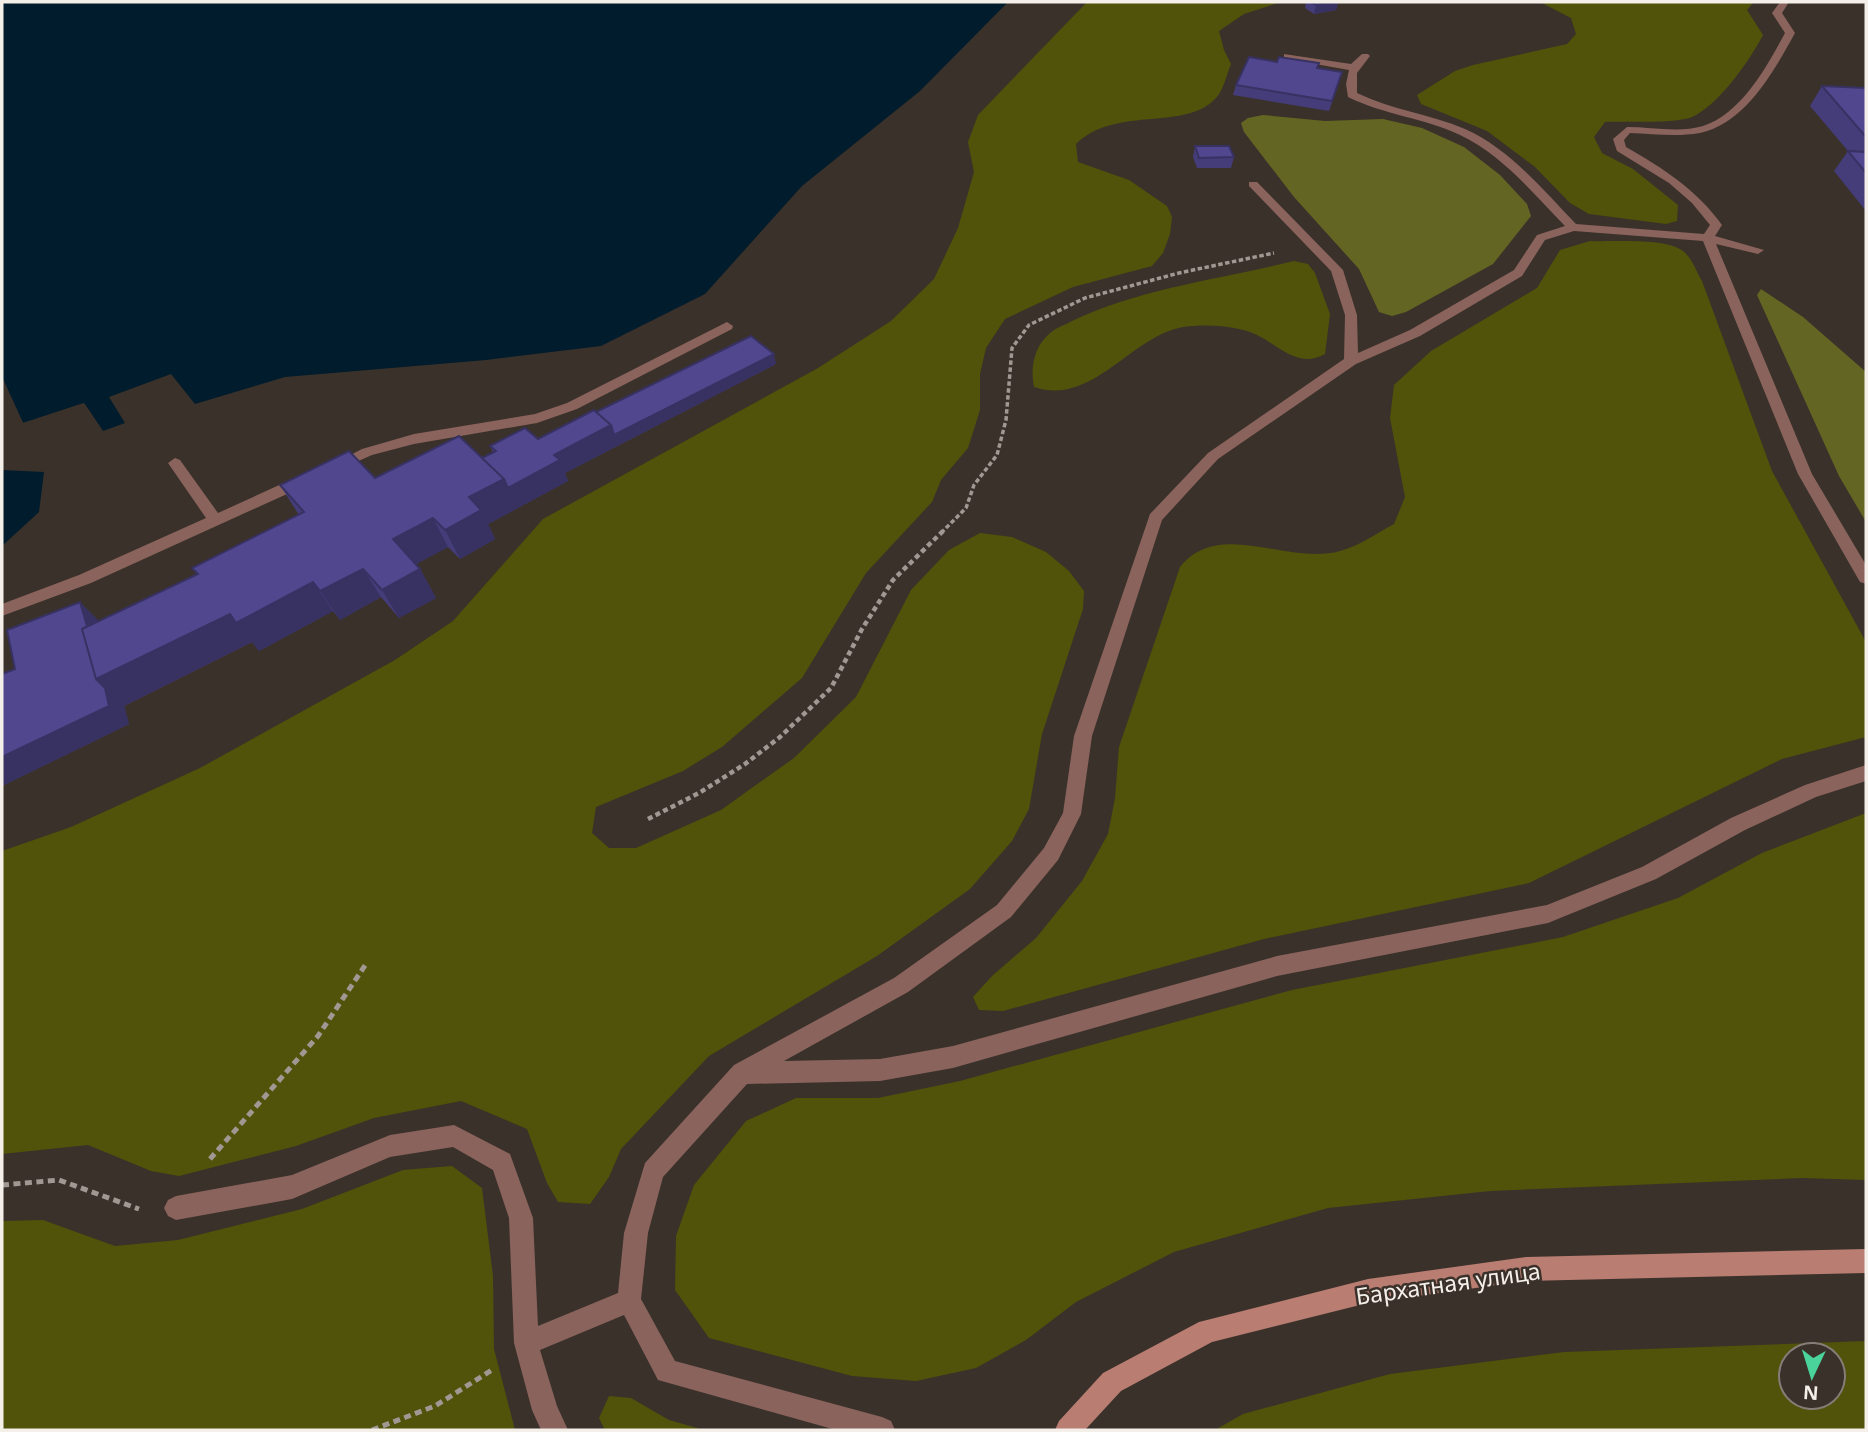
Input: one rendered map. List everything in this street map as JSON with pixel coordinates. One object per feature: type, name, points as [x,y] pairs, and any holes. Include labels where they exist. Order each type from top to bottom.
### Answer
[{"type":"main road","name":"Бархатная улица","points":[[1068,1430],[1112,1382],[1208,1331],[1368,1291],[1526,1269],[1866,1261]]},
{"type":"lane","points":[[1708,238],[1716,225],[1702,204],[1653,166],[1621,149],[1618,139],[1627,130],[1708,128],[1733,114],[1773,66],[1790,33],[1777,13],[1784,2]]},
{"type":"lane","points":[[1287,56],[1355,68]]},
{"type":"lane","points":[[1365,56],[1359,59],[1355,68],[1350,84],[1352,95],[1366,103],[1435,121],[1478,140],[1516,170],[1573,227]]},
{"type":"lane","points":[[1253,184],[1337,270],[1351,315],[1351,361]]},
{"type":"lane","points":[[882,1430],[667,1371],[629,1301],[636,1233],[653,1171],[742,1073],[901,985],[1004,911],[1051,854],[1072,814],[1083,736],[1155,518],[1213,456],[1351,361],[1415,333],[1518,273],[1541,238],[1573,227],[1629,230],[1708,238],[1758,250]]},
{"type":"lane","points":[[1708,238],[1805,474],[1866,578]]},
{"type":"lane","points":[[2,610],[85,579],[367,452],[414,439],[537,418],[572,406],[727,326]]},
{"type":"lane","points":[[175,463],[215,520]]},
{"type":"lane","points":[[742,1073],[880,1070],[953,1057],[1277,966],[1548,915],[1649,873],[1738,824],[1811,791],[1866,773]]},
{"type":"lane","points":[[176,1208],[292,1187],[390,1146],[454,1136],[502,1162],[520,1218],[526,1343],[545,1410],[555,1430]]},
{"type":"lane","points":[[526,1343],[629,1301]]},
{"type":"path","points":[[649,819],[699,793],[745,764],[780,737],[831,688],[862,629],[893,580],[966,508],[974,485],[997,455],[1006,420],[1012,348],[1029,325],[1085,298],[1180,273],[1208,269],[1311,244]]},
{"type":"path","points":[[2,1185],[59,1180],[133,1209],[176,1208],[217,1149],[318,1036],[366,964]]},
{"type":"path","points":[[372,1430],[432,1408],[470,1388],[526,1343]]},
{"type":"shaded area","points":[[1087,2],[1281,2],[1244,14],[1219,31],[1231,64],[1218,95],[1203,108],[1187,114],[1110,125],[1092,132],[1076,144],[1078,162],[1129,180],[1167,206],[1172,217],[1170,234],[1163,253],[1152,266],[1073,287],[1005,319],[986,348],[980,374],[980,410],[968,448],[941,480],[932,502],[866,573],[802,678],[722,747],[683,771],[596,807],[592,833],[609,848],[636,848],[721,810],[794,758],[856,697],[911,590],[949,550],[980,533],[1012,537],[1046,552],[1069,571],[1084,591],[1083,609],[1042,734],[1029,809],[1012,841],[970,889],[877,956],[709,1056],[621,1149],[609,1177],[590,1204],[558,1202],[547,1183],[527,1129],[461,1101],[374,1118],[296,1146],[179,1176],[151,1171],[88,1145],[2,1154],[2,851],[71,827],[200,768],[395,660],[453,621],[543,519],[818,368],[891,321],[934,279],[958,228],[974,172],[968,142],[978,115]]},
{"type":"shaded area","points":[[1540,2],[1754,2],[1747,10],[1763,35],[1742,69],[1713,103],[1692,117],[1684,119],[1605,122],[1594,137],[1602,153],[1633,169],[1678,205],[1677,221],[1666,224],[1589,214],[1570,203],[1535,167],[1487,131],[1421,104],[1417,95],[1455,71],[1567,44],[1576,34],[1571,18]]},
{"type":"shaded area","points":[[1263,115],[1325,121],[1383,119],[1422,128],[1464,147],[1500,175],[1527,204],[1531,216],[1493,264],[1406,312],[1392,316],[1379,312],[1359,269],[1294,197],[1244,132],[1241,123],[1248,118]]},
{"type":"shaded area","points":[[1590,241],[1660,243],[1680,249],[1693,264],[1702,281],[1772,471],[1866,642],[1866,737],[1782,759],[1529,883],[1264,939],[1003,1011],[979,1010],[973,997],[992,976],[1036,938],[1082,881],[1108,834],[1115,798],[1119,747],[1180,567],[1196,553],[1214,546],[1234,544],[1298,553],[1340,551],[1361,543],[1394,524],[1405,497],[1390,418],[1394,385],[1431,351],[1537,288],[1560,250]]},
{"type":"shaded area","points":[[1294,261],[1308,264],[1315,273],[1330,314],[1325,354],[1306,359],[1298,357],[1257,335],[1230,327],[1183,327],[1164,333],[1093,379],[1074,387],[1055,391],[1034,387],[1033,365],[1037,351],[1044,339],[1060,327],[1098,310],[1153,292]]},
{"type":"shaded area","points":[[1761,289],[1803,317],[1866,372],[1866,522],[1839,476],[1757,295]]},
{"type":"shaded area","points":[[1866,813],[1866,1180],[1802,1178],[1490,1191],[1328,1208],[1174,1252],[1076,1302],[1026,1340],[976,1368],[916,1381],[852,1376],[709,1338],[675,1290],[676,1236],[694,1185],[746,1121],[796,1098],[878,1098],[960,1081],[1292,990],[1563,937],[1678,898],[1762,853]]},
{"type":"shaded area","points":[[452,1166],[482,1188],[493,1276],[494,1349],[515,1430],[2,1430],[2,1221],[43,1220],[115,1246],[178,1240],[302,1209],[403,1170]]},
{"type":"shaded area","points":[[1866,1341],[1866,1430],[1215,1430],[1243,1414],[1390,1374],[1564,1352],[1777,1344],[1777,1411],[1847,1411],[1847,1342]]},
{"type":"shaded area","points":[[609,1396],[631,1398],[669,1420],[704,1430],[605,1430],[599,1418]]},
{"type":"water","points":[[2,2],[1008,2],[920,91],[802,186],[705,294],[601,346],[486,360],[285,377],[195,404],[171,374],[109,397],[125,423],[103,431],[84,403],[23,423],[2,377]]},
{"type":"water","points":[[2,470],[44,472],[39,512],[2,546]]},
{"type":"pier","points":[[2,377],[23,423],[84,403],[103,431],[100,432],[83,407],[22,426],[2,385]]},
{"type":"building","points":[[1311,2],[1332,2],[1316,5]]},
{"type":"building","points":[[1249,57],[1277,62],[1279,57],[1319,63],[1317,68],[1342,72],[1332,101],[1236,85]]},
{"type":"building","points":[[1822,86],[1866,88],[1866,137]]},
{"type":"building","points":[[1195,146],[1229,146],[1234,157],[1199,158]]},
{"type":"building","points":[[1848,151],[1866,152],[1866,173]]},
{"type":"building","points":[[751,336],[774,354],[614,435],[611,425],[596,412]]},
{"type":"building","points":[[594,410],[611,425],[554,455],[560,460],[508,488],[504,479],[482,458],[496,451],[490,446],[525,428],[538,439]]},
{"type":"building","points":[[459,436],[504,479],[469,497],[481,510],[445,530],[433,518],[393,539],[420,569],[382,590],[363,569],[320,591],[313,582],[236,623],[230,614],[96,679],[82,629],[198,574],[192,568],[304,512],[280,485],[349,451],[375,478]]},
{"type":"building","points":[[80,602],[87,626],[82,629],[96,679],[105,688],[109,706],[2,757],[2,674],[15,669],[7,630]]}]
